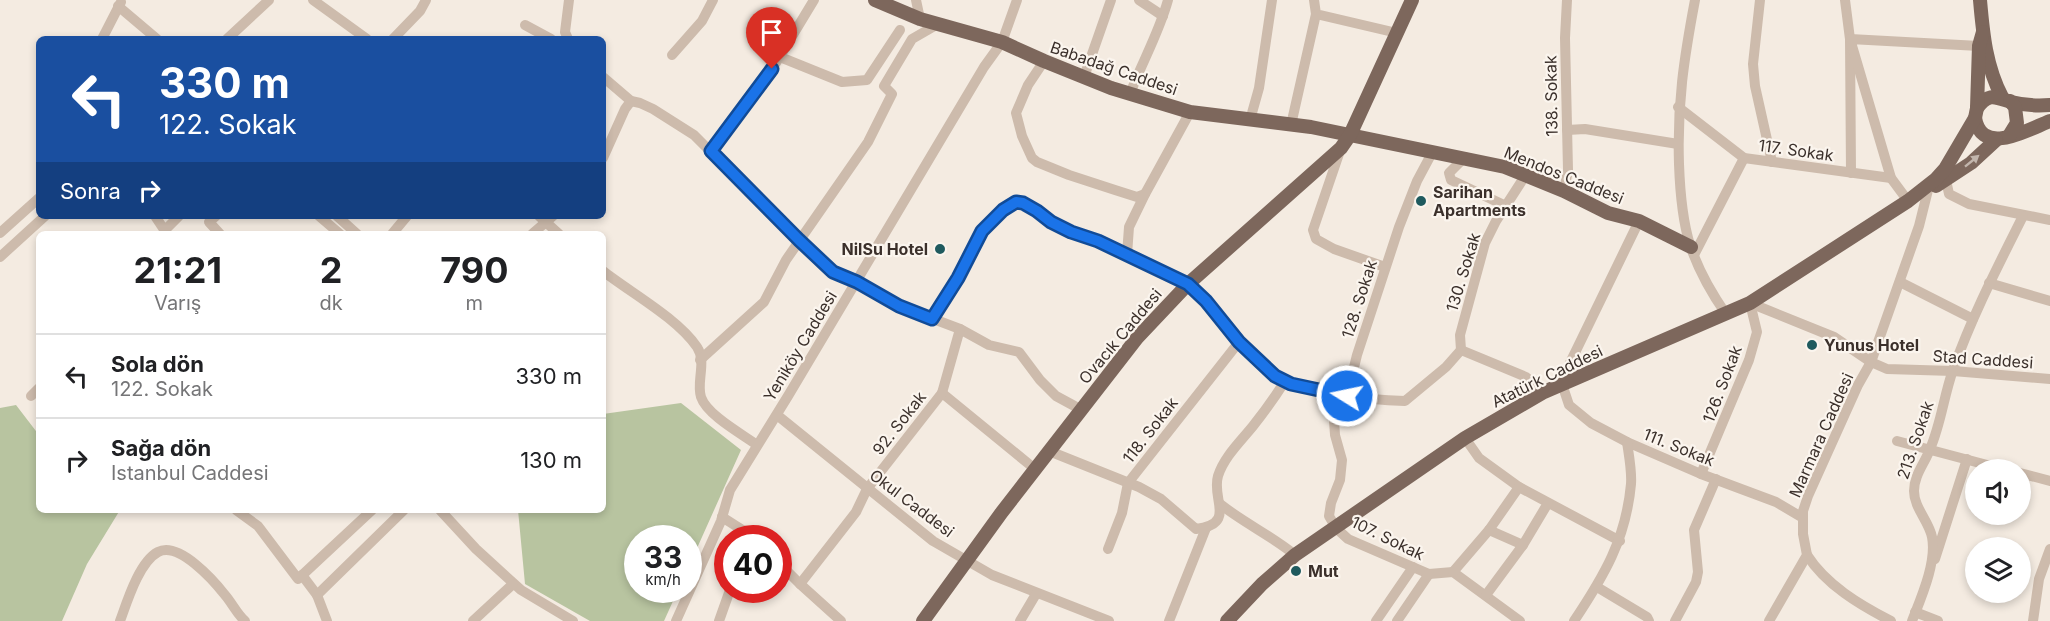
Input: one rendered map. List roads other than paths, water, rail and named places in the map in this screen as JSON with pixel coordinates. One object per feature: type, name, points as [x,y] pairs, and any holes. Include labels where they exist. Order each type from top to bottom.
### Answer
[{"type":"main road","name":"Babadağ Caddesi","points":[[875,0],[920,19],[1002,42],[1130,94],[1190,112],[1350,135]]},
{"type":"main road","name":"Ovacık Caddesi","points":[[923,621],[1080,409],[1137,338],[1188,284],[1341,148],[1350,135],[1412,0]]},
{"type":"main road","points":[[1980,0],[1981,39],[1976,126],[1988,138],[2002,138],[2050,121]]},
{"type":"main road","points":[[1908,201],[1971,163],[2017,123],[2015,107],[2006,99],[1992,77],[1981,39]]},
{"type":"main road","points":[[1908,201],[1945,169],[1976,113],[1988,98],[2050,105]]},
{"type":"main road","name":"Mendos Caddesi","points":[[1350,135],[1505,167],[1564,191],[1608,213],[1639,221],[1693,251]]},
{"type":"main road","name":"Atatürk Caddesi","points":[[1227,621],[1262,584],[1295,555],[1465,438],[1518,405],[1750,303],[1908,201]]},
{"type":"street","points":[[230,36],[269,0]]},
{"type":"street","points":[[313,0],[363,36]]},
{"type":"street","points":[[396,36],[420,11],[426,0]]},
{"type":"street","points":[[567,36],[565,32],[569,0]]},
{"type":"street","points":[[672,55],[702,21],[713,0]]},
{"type":"street","points":[[711,151],[765,81],[814,0]]},
{"type":"street","points":[[916,0],[920,19]]},
{"type":"street","name":"Yeniköy Caddesi","points":[[676,621],[722,517],[730,490],[857,282],[984,67],[1002,42],[1017,0]]},
{"type":"street","points":[[1084,77],[1111,0]]},
{"type":"street","points":[[1138,0],[1164,16]]},
{"type":"street","points":[[1130,94],[1164,16],[1168,0]]},
{"type":"street","points":[[1250,120],[1258,88],[1272,0]]},
{"type":"street","points":[[1292,125],[1316,15],[1314,0]]},
{"type":"street","name":"138. Sokak","points":[[1564,191],[1568,170],[1565,38],[1567,0]]},
{"type":"street","points":[[1695,0],[1678,107],[1680,193],[1683,218],[1693,251],[1714,297],[1726,315]]},
{"type":"street","points":[[1760,0],[1753,64],[1755,86],[1772,162]]},
{"type":"street","points":[[1845,0],[1850,39],[1851,173]]},
{"type":"street","points":[[104,36],[120,3],[154,36]]},
{"type":"street","points":[[1316,15],[1397,33]]},
{"type":"street","points":[[700,360],[764,302],[799,240],[868,142],[892,94],[884,86],[912,39],[938,24]]},
{"type":"street","points":[[525,25],[545,36]]},
{"type":"street","points":[[780,57],[842,82],[867,80],[900,30]]},
{"type":"street","points":[[1850,39],[1981,39]]},
{"type":"street","points":[[1850,39],[1891,178],[1908,201]]},
{"type":"street","points":[[1044,61],[1028,85],[1016,113],[1022,136],[1032,158],[1069,175],[1115,190],[1137,197],[1145,194]]},
{"type":"street","points":[[606,80],[631,101],[640,103],[694,135],[833,272],[857,282],[899,306],[960,329],[989,345],[1019,352],[1040,380],[1056,396],[1080,409]]},
{"type":"street","points":[[606,151],[625,109],[631,101]]},
{"type":"street","name":"117. Sokak","points":[[1678,107],[1744,158],[1891,178]]},
{"type":"street","points":[[1127,255],[1130,227],[1145,194],[1190,112]]},
{"type":"street","points":[[1567,130],[1585,129],[1678,144]]},
{"type":"street","points":[[1341,148],[1313,230],[1316,239],[1334,249],[1385,267]]},
{"type":"street","name":"128. Sokak","points":[[1336,528],[1329,516],[1331,503],[1340,480],[1342,460],[1334,421],[1347,396],[1357,355],[1385,267],[1417,181],[1433,151]]},
{"type":"street","points":[[1465,157],[1449,173],[1451,180],[1506,206]]},
{"type":"street","points":[[1693,251],[1744,158]]},
{"type":"street","name":"130. Sokak","points":[[1461,350],[1460,335],[1485,243],[1525,176]]},
{"type":"street","points":[[1946,180],[1949,194],[1969,204],[2050,220]]},
{"type":"street","name":"Marmara Caddesi","points":[[1807,555],[1803,534],[1803,511],[1858,385],[1871,362],[1919,226],[1928,190]]},
{"type":"street","points":[[0,233],[36,201]]},
{"type":"street","points":[[932,319],[958,278],[982,231],[1003,210],[1016,202],[1023,203],[1071,232],[1098,241],[1188,284],[1206,301],[1239,342],[1275,376],[1291,384],[1347,396],[1405,401],[1446,367],[1461,350],[1526,377],[1544,392]]},
{"type":"street","name":"213. Sokak","points":[[1914,617],[1929,576],[1932,539],[1926,521],[1916,504],[1914,490],[1918,471],[1930,449],[1953,371],[1973,319],[2024,216]]},
{"type":"street","points":[[0,257],[42,219]]},
{"type":"street","points":[[167,231],[177,219]]},
{"type":"street","points":[[212,219],[209,222],[217,231]]},
{"type":"street","points":[[322,219],[336,231]]},
{"type":"street","points":[[340,219],[351,231]]},
{"type":"street","points":[[394,231],[404,219]]},
{"type":"street","points":[[535,231],[545,219]]},
{"type":"street","points":[[547,219],[557,231]]},
{"type":"street","points":[[1562,384],[1639,221]]},
{"type":"street","points":[[606,273],[685,332],[699,350],[700,396],[707,409],[757,445]]},
{"type":"street","points":[[1900,282],[1973,319]]},
{"type":"street","points":[[1989,283],[2050,301]]},
{"type":"street","name":"Stad Caddesi","points":[[1750,303],[1834,337],[1871,362],[1887,369],[1953,371],[2050,379]]},
{"type":"street","name":"126. Sokak","points":[[1701,474],[1749,360],[1756,332],[1750,303]]},
{"type":"street","name":"92. Sokak","points":[[800,584],[856,512],[867,489],[942,393],[960,329]]},
{"type":"street","name":"118. Sokak","points":[[1108,549],[1122,513],[1128,483],[1239,342]]},
{"type":"street","points":[[1049,451],[1161,499],[1196,529],[1206,528],[1214,524],[1220,516],[1217,478],[1224,463],[1285,381]]},
{"type":"street","name":"111. Sokak","points":[[1562,384],[1569,405],[1591,423],[1627,442],[1701,474],[1776,502],[1803,518]]},
{"type":"street","points":[[942,393],[1035,469]]},
{"type":"street","name":"Okul Caddesi","points":[[777,415],[933,541],[992,575],[1109,621]]},
{"type":"street","points":[[1465,438],[1479,458],[1519,487],[1620,541]]},
{"type":"street","points":[[1897,441],[1967,459]]},
{"type":"street","points":[[1574,621],[1597,587],[1620,541],[1632,482],[1627,442]]},
{"type":"street","points":[[1929,576],[1965,465]]},
{"type":"street","points":[[2031,476],[2050,481]]},
{"type":"street","points":[[1675,621],[1696,582],[1698,572],[1694,530],[1716,479]]},
{"type":"street","points":[[1519,487],[1489,530],[1454,572],[1520,621]]},
{"type":"street","points":[[1486,595],[1523,545],[1548,503]]},
{"type":"street","points":[[1220,504],[1241,520],[1276,539],[1295,555]]},
{"type":"street","points":[[240,513],[258,526],[298,579],[369,513]]},
{"type":"street","points":[[317,595],[401,513]]},
{"type":"street","points":[[443,513],[513,584],[573,621]]},
{"type":"street","points":[[722,517],[735,525]]},
{"type":"street","points":[[1169,621],[1206,528]]},
{"type":"street","name":"107. Sokak","points":[[1336,528],[1348,539],[1429,574],[1454,572]]},
{"type":"street","points":[[1489,530],[1523,545]]},
{"type":"street","points":[[2033,621],[2039,579],[2046,569],[2050,549]]},
{"type":"street","points":[[120,621],[147,562],[159,552],[169,550],[201,568],[245,621]]},
{"type":"street","points":[[1769,621],[1807,555],[1816,569],[1829,581],[1869,609],[1892,621]]},
{"type":"street","points":[[1376,621],[1413,567]]},
{"type":"street","points":[[1397,621],[1429,574]]},
{"type":"street","points":[[302,575],[317,595],[327,621]]},
{"type":"street","points":[[792,576],[841,621]]},
{"type":"street","points":[[473,621],[513,584]]},
{"type":"street","points":[[1597,587],[1626,603],[1647,617],[1649,621]]},
{"type":"street","points":[[1020,621],[1036,594]]},
{"type":"street","points":[[719,621],[725,603]]},
{"type":"street","points":[[1914,617],[1938,621]]},
{"type":"place","name":"Sarihan Apartments","points":[[1421,201]]},
{"type":"place","name":"NilSu Hotel","points":[[940,249]]},
{"type":"place","name":"Yunus Hotel","points":[[1812,345]]},
{"type":"place","name":"Mut","points":[[1296,571]]}]
